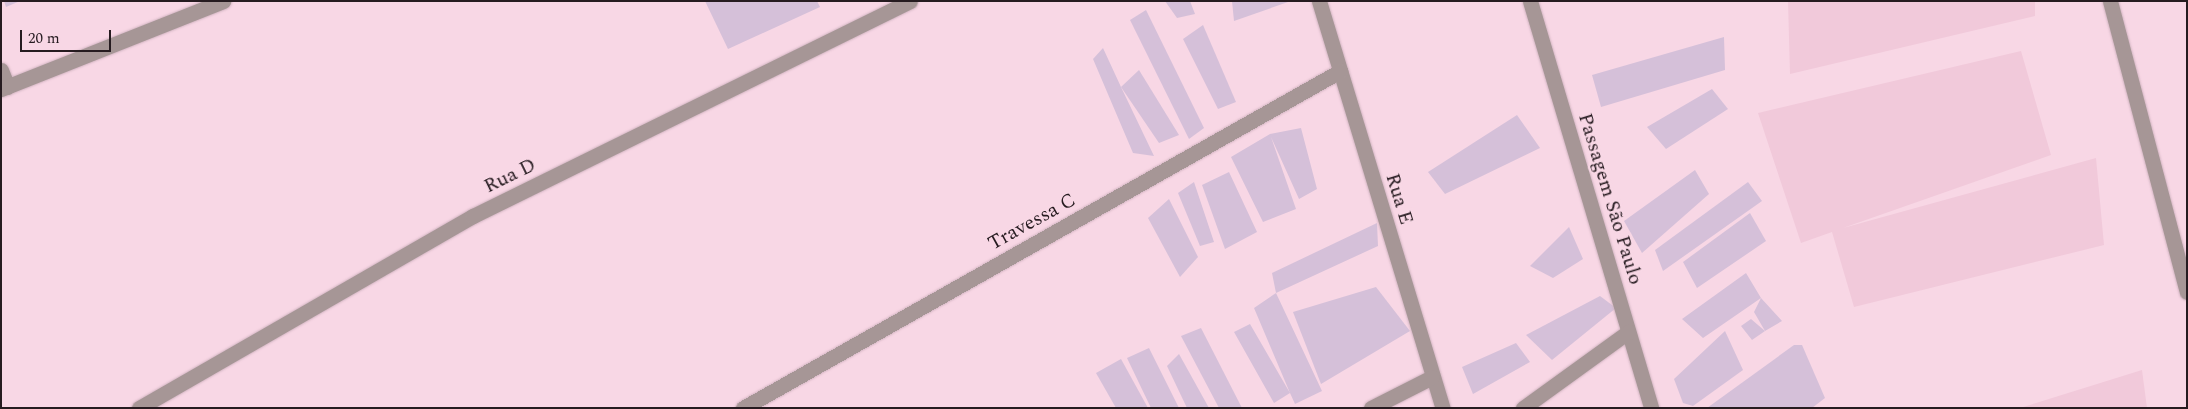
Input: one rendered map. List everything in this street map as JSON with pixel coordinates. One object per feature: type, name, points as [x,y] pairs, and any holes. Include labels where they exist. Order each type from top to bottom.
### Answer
[{"type":"street","points":[[1,70],[5,88],[223,1]]},
{"type":"street","name":"Rua D","points":[[138,408],[473,216],[910,1]]},
{"type":"street","name":"Rua E","points":[[1319,1],[1443,408]]},
{"type":"street","name":"Passagem São Paulo","points":[[1530,1],[1651,408]]},
{"type":"street","points":[[2110,1],[2187,292]]},
{"type":"street","name":"Travessa C","points":[[743,408],[1340,71]]},
{"type":"street","points":[[1523,408],[1628,332]]},
{"type":"street","points":[[1371,408],[1432,377]]},
{"type":"shaded area","points":[[1788,1],[2035,1],[2035,16],[1790,74]]},
{"type":"shaded area","points":[[2021,51],[2051,155],[1843,228],[2096,158],[2104,245],[1854,307],[1832,232],[1801,243],[1758,113]]},
{"type":"shaded area","points":[[2142,370],[2147,408],[2020,408]]},
{"type":"building","points":[[4,1],[20,1],[6,7]]},
{"type":"building","points":[[705,1],[817,1],[820,7],[728,49]]},
{"type":"building","points":[[1165,1],[1190,1],[1195,14],[1177,18]]},
{"type":"building","points":[[1232,1],[1288,1],[1288,2],[1234,21]]},
{"type":"building","points":[[1146,10],[1204,128],[1189,139],[1130,20]]},
{"type":"building","points":[[1203,25],[1236,102],[1218,109],[1183,39]]},
{"type":"building","points":[[1724,37],[1725,70],[1601,107],[1592,75]]},
{"type":"building","points":[[1103,48],[1154,156],[1133,153],[1093,59]]},
{"type":"building","points":[[1139,70],[1179,135],[1159,143],[1121,87]]},
{"type":"building","points":[[1712,89],[1728,109],[1666,149],[1647,127]]},
{"type":"building","points":[[1517,115],[1540,148],[1445,194],[1428,172]]},
{"type":"building","points":[[1301,128],[1317,189],[1299,199],[1271,137],[1296,209],[1263,222],[1231,157],[1270,134]]},
{"type":"building","points":[[1695,170],[1709,194],[1642,253],[1624,221]]},
{"type":"building","points":[[1229,172],[1257,232],[1225,249],[1202,185]]},
{"type":"building","points":[[1194,182],[1214,242],[1200,246],[1178,193]]},
{"type":"building","points":[[1748,182],[1762,201],[1663,271],[1655,250]]},
{"type":"building","points":[[1169,199],[1198,257],[1180,277],[1148,218]]},
{"type":"building","points":[[1750,213],[1766,241],[1697,288],[1683,262]]},
{"type":"building","points":[[1377,223],[1378,246],[1276,293],[1272,273]]},
{"type":"building","points":[[1569,227],[1583,259],[1553,278],[1530,266]]},
{"type":"building","points":[[1746,273],[1761,298],[1703,338],[1682,319]]},
{"type":"building","points":[[1376,287],[1410,331],[1321,384],[1293,312]]},
{"type":"building","points":[[1276,293],[1322,391],[1295,404],[1254,308]]},
{"type":"building","points":[[1600,296],[1616,308],[1552,360],[1526,335]]},
{"type":"building","points":[[1761,298],[1782,321],[1765,331],[1754,312]]},
{"type":"building","points":[[1751,319],[1765,331],[1752,340],[1741,326]]},
{"type":"building","points":[[1250,324],[1290,393],[1274,403],[1234,332]]},
{"type":"building","points":[[1201,328],[1242,408],[1219,408],[1181,336]]},
{"type":"building","points":[[1725,331],[1743,370],[1693,406],[1683,403],[1674,379]]},
{"type":"building","points":[[1516,343],[1530,362],[1473,394],[1462,367]]},
{"type":"building","points":[[1794,345],[1802,345],[1825,398],[1812,408],[1707,408]]},
{"type":"building","points":[[1149,348],[1179,408],[1151,408],[1127,358]]},
{"type":"building","points":[[1179,354],[1209,408],[1187,408],[1167,366]]},
{"type":"building","points":[[1121,359],[1148,408],[1116,408],[1096,373]]}]
